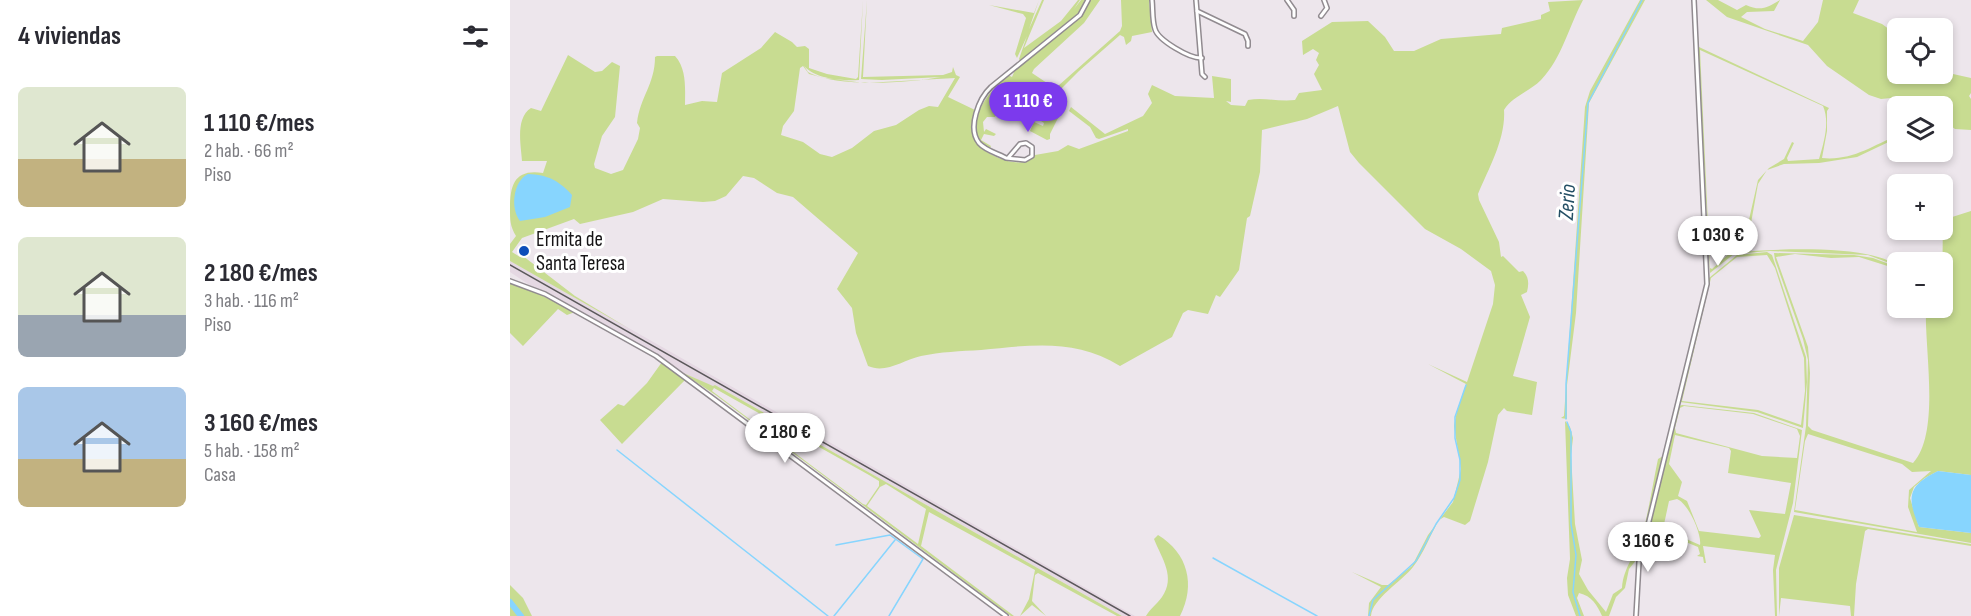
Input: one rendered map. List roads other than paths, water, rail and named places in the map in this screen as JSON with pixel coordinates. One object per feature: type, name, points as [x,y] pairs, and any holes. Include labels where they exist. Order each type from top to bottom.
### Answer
[{"type":"street","points":[[1008,158],[1020,144],[1026,143],[1032,147],[1033,154],[1029,159],[1008,158],[979,143],[974,126],[975,114],[988,90],[1080,15],[1088,0]]},
{"type":"street","points":[[1152,0],[1154,27],[1159,36],[1189,55],[1202,58]]},
{"type":"street","points":[[1196,0],[1202,74],[1205,77]]},
{"type":"street","points":[[1287,0],[1294,10],[1294,16]]},
{"type":"street","points":[[1321,16],[1327,8],[1324,0]]},
{"type":"street","points":[[1636,616],[1639,562],[1707,284],[1694,0]]},
{"type":"street","points":[[1197,11],[1245,34],[1248,46]]},
{"type":"street","points":[[510,281],[545,294],[656,356],[1006,616]]},
{"type":"water","points":[[528,174],[547,177],[562,186],[572,195],[570,207],[545,217],[520,221],[514,203],[516,189]]},
{"type":"water","points":[[1938,471],[1971,475],[1971,533],[1919,527],[1913,508],[1912,493],[1920,482]]},
{"type":"waterway","name":"Zerio","points":[[1566,419],[1566,384],[1588,103],[1642,0]]},
{"type":"waterway","points":[[1369,616],[1373,600],[1416,561],[1436,524],[1454,498],[1460,480],[1455,417],[1466,385]]},
{"type":"waterway","name":"Zerio","points":[[1567,422],[1571,432],[1571,524],[1576,555],[1573,592],[1580,616]]},
{"type":"waterway","points":[[617,450],[828,616]]},
{"type":"waterway","points":[[836,545],[890,535],[923,559],[889,616]]},
{"type":"waterway","points":[[834,616],[895,540]]},
{"type":"waterway","points":[[1213,558],[1317,616]]},
{"type":"waterway","points":[[510,602],[521,616]]},
{"type":"railway","points":[[510,265],[1130,616]]},
{"type":"place","name":"Ermita de Santa Teresa","points":[[524,251]]}]
